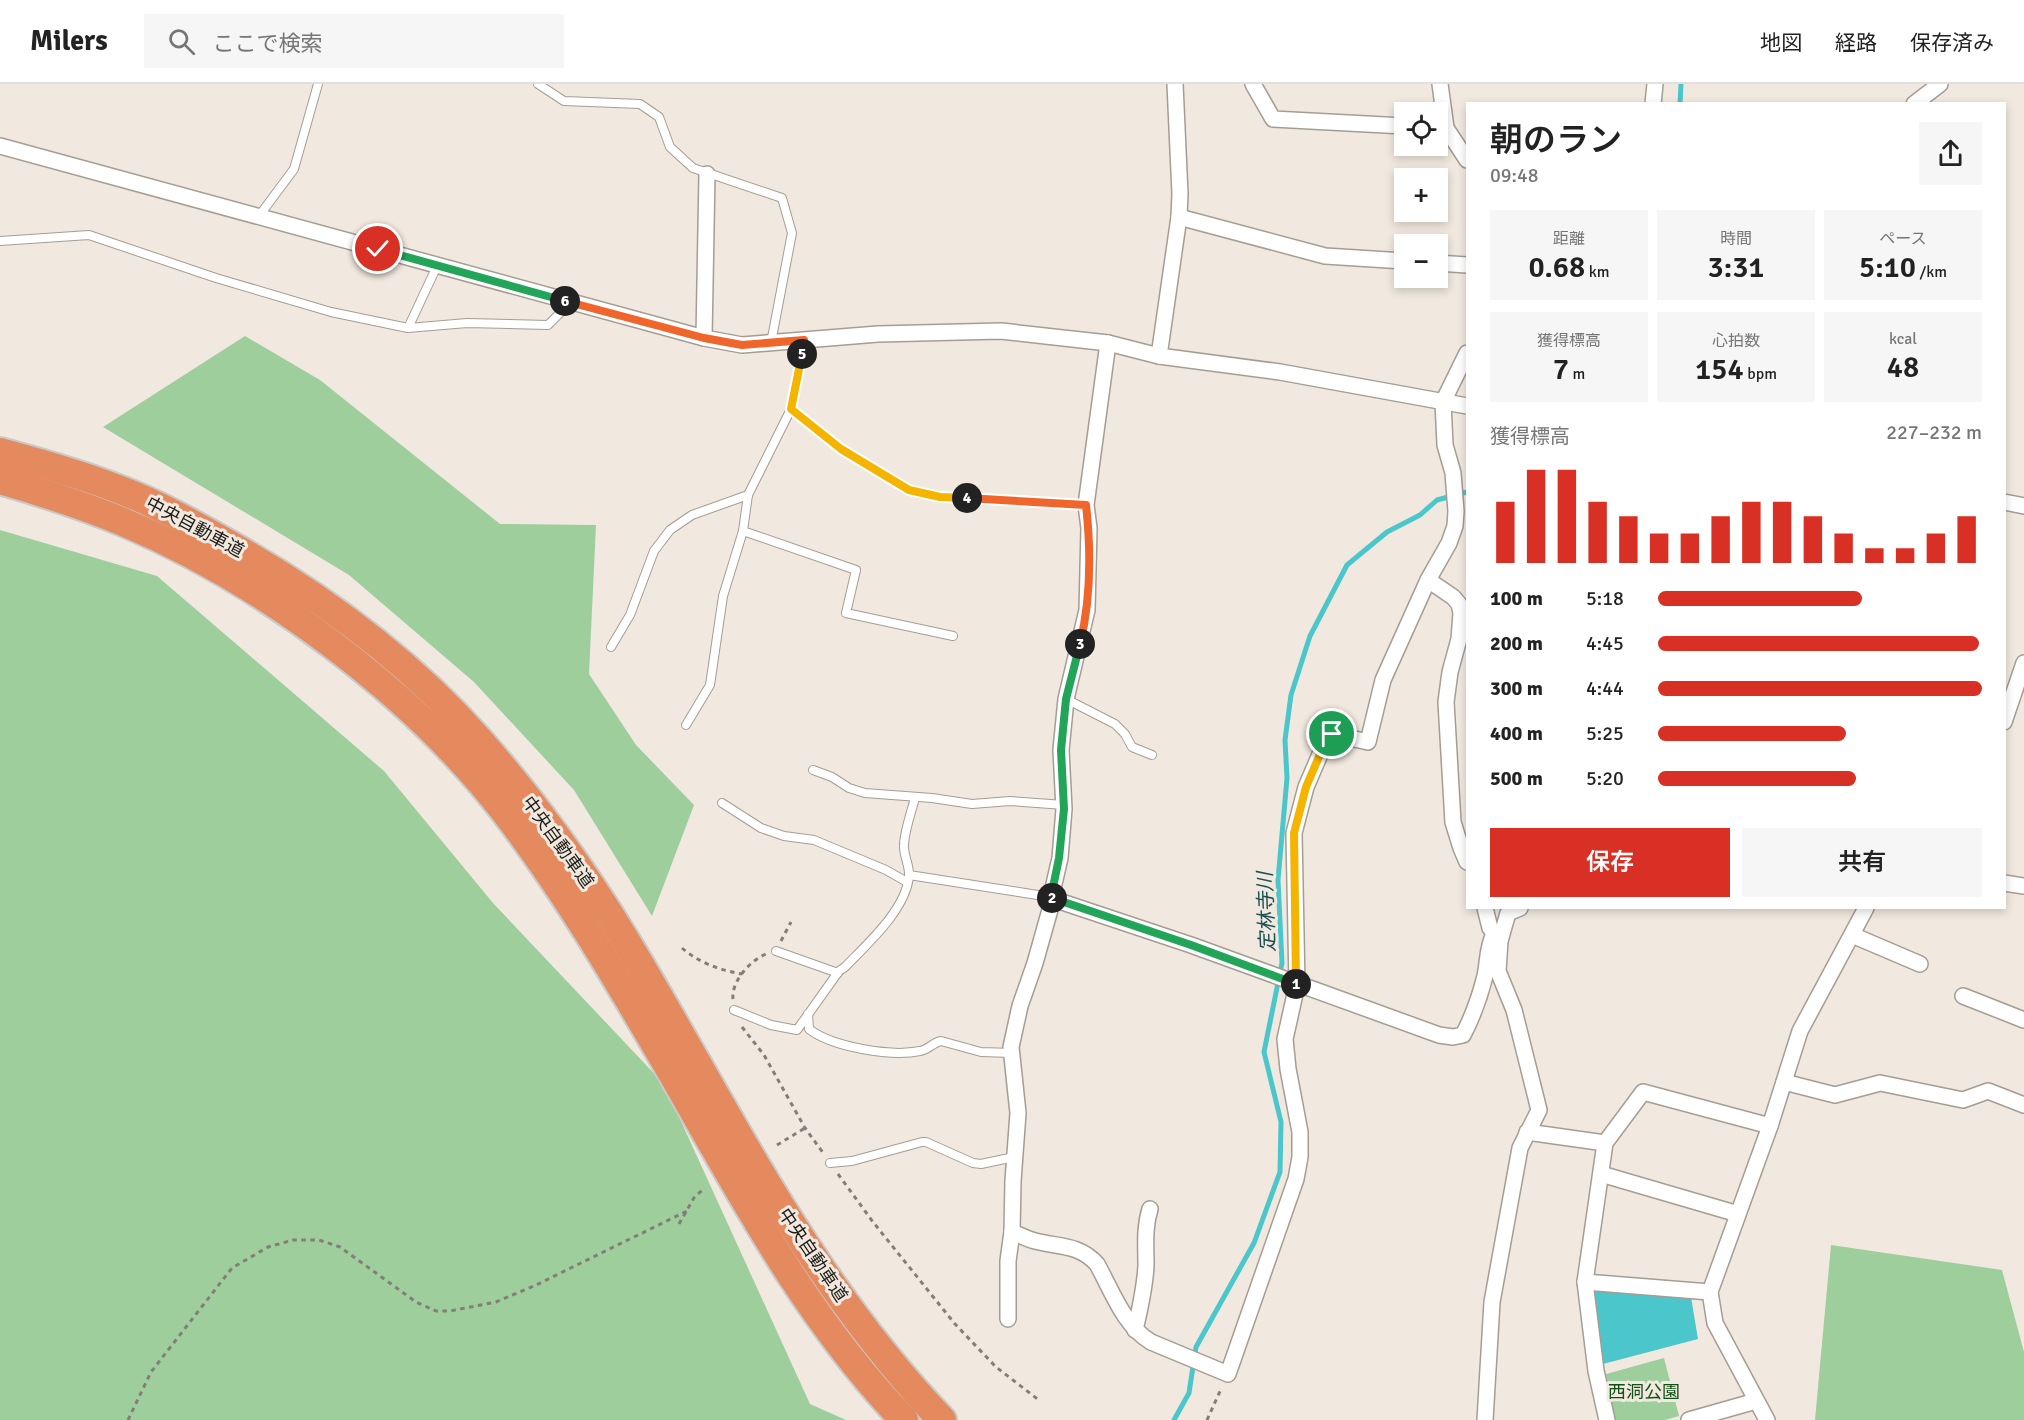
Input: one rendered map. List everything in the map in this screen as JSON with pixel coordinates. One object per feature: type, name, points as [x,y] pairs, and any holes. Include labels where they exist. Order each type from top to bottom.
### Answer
[{"type":"highway","name":"中央自動車道","points":[[0,452],[60,468],[135,496],[204,530],[265,565],[320,601],[376,644],[429,689],[477,738],[525,795],[603,905],[638,960],[762,1178],[801,1240],[885,1356],[942,1420]]},
{"type":"highway","name":"中央自動車道","points":[[0,480],[53,495],[123,522],[251,589],[360,666],[408,708],[456,756],[503,810],[580,918],[737,1189],[806,1298],[862,1372],[904,1420]]},
{"type":"street","points":[[1159,356],[1179,217],[1180,194],[1174,84]]},
{"type":"street","points":[[1253,84],[1272,119],[1394,125]]},
{"type":"street","points":[[1440,84],[1441,102]]},
{"type":"street","points":[[1653,102],[1655,84]]},
{"type":"street","points":[[1917,102],[1940,84]]},
{"type":"street","points":[[1448,136],[1466,159]]},
{"type":"street","points":[[0,146],[704,338],[742,345],[878,334],[1001,331],[1108,343],[1159,356],[1280,372],[1466,406]]},
{"type":"street","points":[[704,338],[707,174]]},
{"type":"street","points":[[1179,217],[1326,256],[1394,260]]},
{"type":"street","points":[[1448,264],[1466,266]]},
{"type":"street","points":[[1008,1319],[1008,1262],[1012,1232],[1014,1156],[1018,1113],[1011,1047],[1020,1006],[1035,963],[1052,898],[1059,858],[1064,805],[1061,750],[1066,699],[1087,610],[1089,528],[1086,505],[1108,343]]},
{"type":"street","points":[[1012,1232],[1035,1241],[1059,1244],[1091,1257],[1135,1330],[1151,1342],[1228,1374],[1296,1179],[1300,1157],[1300,1132],[1285,1040],[1296,985],[1294,833],[1306,787],[1321,752],[1332,734],[1368,742],[1383,680],[1428,580],[1461,524],[1456,511],[1453,473],[1446,445],[1443,402],[1466,356]]},
{"type":"street","points":[[2006,502],[2024,506]]},
{"type":"street","points":[[1428,580],[1453,597],[1459,604],[1461,613],[1459,639],[1450,672],[1446,702],[1453,822],[1466,860]]},
{"type":"street","points":[[2006,716],[2024,663]]},
{"type":"street","points":[[2006,883],[2024,886]]},
{"type":"street","points":[[1052,898],[1191,945],[1439,1035],[1453,1037],[1463,1035],[1478,1001],[1488,961],[1489,944],[1497,938]]},
{"type":"street","points":[[1485,909],[1490,928],[1497,938]]},
{"type":"street","points":[[1485,1420],[1492,1302],[1520,1148],[1539,1110],[1514,1010],[1498,971],[1497,938],[1508,913],[1518,909]]},
{"type":"street","points":[[1767,1420],[1715,1323],[1710,1292],[1770,1126],[1800,1031],[1865,909]]},
{"type":"street","points":[[1852,934],[1920,964]]},
{"type":"street","points":[[1963,996],[2024,1020]]},
{"type":"street","points":[[1784,1082],[1835,1095],[1880,1083],[1963,1100],[1989,1091],[2024,1105]]},
{"type":"street","points":[[1607,1420],[1596,1371],[1585,1282],[1605,1143],[1643,1092],[1770,1126]]},
{"type":"street","points":[[1527,1132],[1605,1143]]},
{"type":"street","points":[[1601,1174],[1738,1214]]},
{"type":"street","points":[[1135,1330],[1146,1266],[1146,1221],[1150,1209]]},
{"type":"street","points":[[1585,1282],[1710,1292]]},
{"type":"street","points":[[1689,1420],[1756,1401]]},
{"type":"lane","points":[[259,216],[294,169],[318,84]]},
{"type":"lane","points":[[538,84],[564,101],[640,104],[659,117],[670,147],[693,168],[782,198],[792,233],[771,343]]},
{"type":"lane","points":[[0,241],[89,235],[289,300],[331,312],[408,328],[467,323],[548,325],[571,302]]},
{"type":"lane","points":[[408,328],[437,266]]},
{"type":"lane","points":[[686,725],[710,685],[723,596],[743,531],[748,495],[791,409],[804,340]]},
{"type":"lane","points":[[791,409],[841,449],[909,490],[940,497],[1086,505]]},
{"type":"lane","points":[[610,647],[630,615],[654,551],[670,530],[693,514],[748,495]]},
{"type":"lane","points":[[743,531],[856,570],[846,613],[953,636]]},
{"type":"lane","points":[[1066,699],[1115,724],[1125,734],[1132,747],[1152,755]]},
{"type":"lane","points":[[813,770],[832,777],[849,788],[865,793],[932,798],[972,804],[1010,801],[1064,805]]},
{"type":"lane","points":[[734,1010],[771,1025],[797,1030],[838,973],[886,923],[904,894],[908,878],[904,843],[915,798]]},
{"type":"lane","points":[[722,803],[761,828],[784,837],[814,840],[908,878],[1052,898]]},
{"type":"lane","points":[[777,951],[838,973]]},
{"type":"lane","points":[[808,1014],[809,1029],[816,1034],[841,1043],[881,1052],[902,1054],[922,1051],[940,1041],[981,1052],[1012,1053]]},
{"type":"lane","points":[[830,1162],[852,1161],[926,1142],[973,1163],[981,1164],[1014,1156]]},
{"type":"path","points":[[682,948],[705,964],[742,974]]},
{"type":"path","points":[[777,1145],[805,1128]]},
{"type":"path","points":[[679,1224],[695,1196],[704,1189]]},
{"type":"path","points":[[128,1420],[151,1372],[232,1268],[268,1247],[293,1240],[319,1240],[340,1247],[416,1302],[436,1311],[450,1311],[496,1302],[525,1290],[687,1211]]},
{"type":"path","points":[[1207,1420],[1228,1374]]},
{"type":"green space","points":[[245,336],[320,380],[500,524],[596,525],[589,674],[636,745],[694,805],[652,916],[574,790],[474,682],[349,575],[103,427]]},
{"type":"green space","points":[[0,530],[157,576],[384,771],[493,903],[664,1084],[810,1404],[846,1420],[0,1420]]},
{"type":"green space","points":[[1831,1245],[2002,1270],[2024,1352],[2024,1420],[1815,1420]]},
{"type":"green space","name":"西洞公園","points":[[1664,1358],[1679,1416],[1665,1420],[1613,1420],[1606,1374]]},
{"type":"water","points":[[1592,1288],[1691,1297],[1698,1339],[1603,1364]]},
{"type":"waterway","name":"定林寺川","points":[[1680,102],[1681,84]]},
{"type":"waterway","name":"定林寺川","points":[[1174,1420],[1189,1393],[1196,1347],[1254,1243],[1280,1172],[1281,1122],[1264,1052],[1282,963],[1278,880],[1287,778],[1285,740],[1291,695],[1310,636],[1347,565],[1387,532],[1420,515],[1437,500],[1466,492]]},
{"type":"route","points":[[378,249],[704,338],[742,345],[804,340],[791,409],[841,449],[909,490],[940,497],[1086,505],[1089,528],[1087,610],[1066,699],[1061,750],[1064,809],[1059,858],[1051,897],[1053,899],[1191,945],[1296,985],[1294,833],[1306,787],[1321,752],[1332,734]]}]
